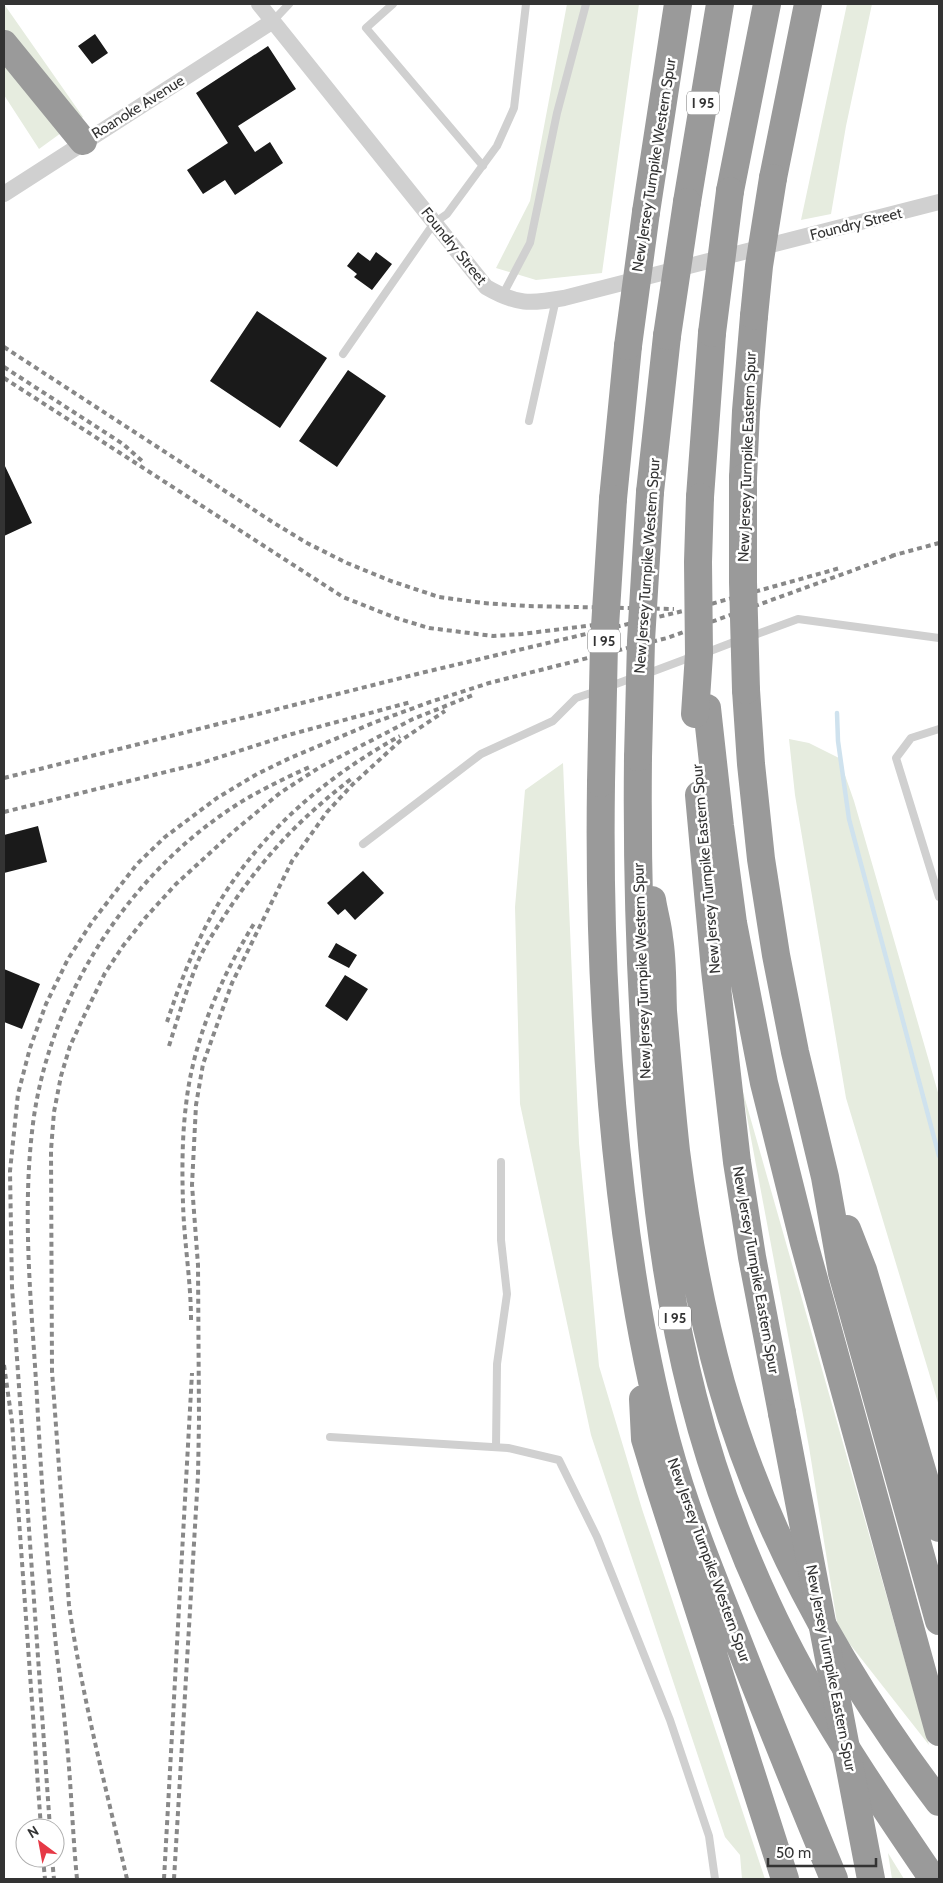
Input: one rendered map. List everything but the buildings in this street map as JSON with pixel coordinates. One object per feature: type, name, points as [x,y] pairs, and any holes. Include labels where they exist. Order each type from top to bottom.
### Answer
[{"type":"highway","points":[[652,176],[651,77],[661,4]]},
{"type":"highway","name":"New Jersey Turnpike Western Spur","points":[[678,4],[646,212],[628,346],[613,499],[604,643],[601,782],[601,916],[610,1087],[624,1222],[638,1312],[659,1414],[687,1508],[745,1660],[834,1879]]},
{"type":"highway","name":"New Jersey Turnpike Western Spur","points":[[720,4],[687,202],[668,336],[650,492],[640,641],[637,828],[643,1014],[652,1143],[668,1278],[678,1330],[692,1396],[720,1489],[768,1605],[813,1692],[863,1774],[933,1879]]},
{"type":"highway","name":"New Jersey Turnpike Eastern Spur","points":[[767,4],[730,191],[712,333],[700,497],[698,562],[701,711],[720,826],[733,923],[768,1099],[802,1235],[939,1732]]},
{"type":"highway","name":"New Jersey Turnpike Eastern Spur","points":[[808,4],[773,178],[760,256],[746,411],[743,478],[743,610],[752,774],[770,923],[795,1052],[825,1177],[842,1273],[939,1621]]},
{"type":"highway","points":[[4,44],[83,141]]},
{"type":"highway","name":"New Jersey Turnpike Eastern Spur","points":[[701,711],[694,726],[703,856],[729,1099],[747,1225],[871,1879]]},
{"type":"highway","points":[[637,828],[660,939],[666,1051],[680,1179],[697,1284],[714,1358],[742,1447],[789,1559],[832,1642],[871,1705],[939,1802]]},
{"type":"highway","name":"New Jersey Turnpike Eastern Spur","points":[[825,1177],[863,1270],[939,1528]]},
{"type":"highway","points":[[638,1312],[645,1439],[785,1879]]},
{"type":"street","name":"Foundry Street","points":[[259,4],[486,287],[518,302],[556,299],[939,202]]},
{"type":"street","name":"Roanoke Avenue","points":[[4,194],[83,141],[273,21]]},
{"type":"lane","points":[[273,21],[290,4]]},
{"type":"lane","points":[[393,4],[366,28],[483,166]]},
{"type":"lane","points":[[343,354],[434,223],[448,214],[497,146],[514,108],[526,4]]},
{"type":"lane","points":[[502,296],[530,243],[557,113],[586,4]]},
{"type":"lane","points":[[529,421],[556,299]]},
{"type":"lane","points":[[363,844],[481,754],[553,722],[576,698],[788,622],[798,619],[939,638]]},
{"type":"lane","points":[[939,729],[911,738],[896,758],[939,897]]},
{"type":"lane","points":[[496,1447],[497,1364],[507,1294],[501,1240],[501,1162]]},
{"type":"lane","points":[[330,1437],[496,1447],[559,1460],[597,1537],[670,1720],[709,1836],[715,1879]]},
{"type":"shaded area","points":[[4,4],[83,117],[39,149],[4,95]]},
{"type":"shaded area","points":[[567,4],[639,4],[602,273],[536,280],[496,268],[530,201]]},
{"type":"shaded area","points":[[847,4],[872,4],[846,126],[831,214],[801,220]]},
{"type":"shaded area","points":[[789,739],[809,743],[839,758],[854,801],[939,1096],[939,1406],[846,1098],[795,795]]},
{"type":"shaded area","points":[[563,763],[579,1143],[599,1366],[642,1509],[765,1879],[742,1879],[740,1855],[725,1837],[591,1435],[520,1104],[515,907],[525,790]]},
{"type":"shaded area","points":[[741,1085],[929,1745],[838,1629],[809,1447]]},
{"type":"shaded area","points":[[888,1853],[904,1879],[892,1879]]},
{"type":"waterway","points":[[837,713],[838,741],[849,819],[939,1156]]},
{"type":"railway","points":[[4,347],[307,543],[347,563],[391,581],[439,597],[483,603],[527,606],[674,609]]},
{"type":"railway","points":[[4,367],[123,444],[142,461]]},
{"type":"railway","points":[[4,378],[343,597],[396,618],[429,628],[493,636],[594,625]]},
{"type":"railway","points":[[891,556],[939,543]]},
{"type":"railway","points":[[49,1818],[12,1287],[10,1171],[18,1094],[30,1048],[46,1004],[68,959],[92,922],[137,864],[165,837],[217,798],[257,774],[290,758],[373,723],[430,702],[489,683],[667,638],[898,554]]},
{"type":"railway","points":[[4,778],[421,673],[700,607],[840,568]]},
{"type":"railway","points":[[127,1879],[88,1708],[69,1605],[52,1371],[51,1150],[54,1112],[61,1076],[70,1046],[105,973],[146,917],[176,884],[234,831],[280,793],[320,767],[413,719],[473,695]]},
{"type":"railway","points":[[4,812],[198,764],[292,734],[411,702]]},
{"type":"railway","points":[[174,1879],[198,1476],[198,1265],[192,1185],[196,1105],[203,1064],[232,983],[292,861],[327,812],[353,784],[400,741],[445,711]]},
{"type":"railway","points":[[167,1022],[183,977],[202,934],[219,902],[261,845],[285,820],[340,774],[400,736]]},
{"type":"railway","points":[[77,1879],[67,1744],[46,1540],[29,1265],[29,1165],[40,1082],[55,1034],[76,986],[101,941],[131,900],[166,861],[204,828],[246,799],[312,766]]},
{"type":"railway","points":[[169,1046],[199,959],[233,903],[259,867],[301,821],[351,779]]},
{"type":"railway","points":[[191,1320],[182,1179],[186,1105],[195,1057],[210,1010],[231,965],[255,922]]},
{"type":"railway","points":[[4,1365],[12,1422],[40,1818]]},
{"type":"railway","points":[[164,1879],[192,1373]]},
{"type":"railway","points":[[44,1868],[45,1879]]},
{"type":"railway","points":[[53,1868],[54,1879]]}]
